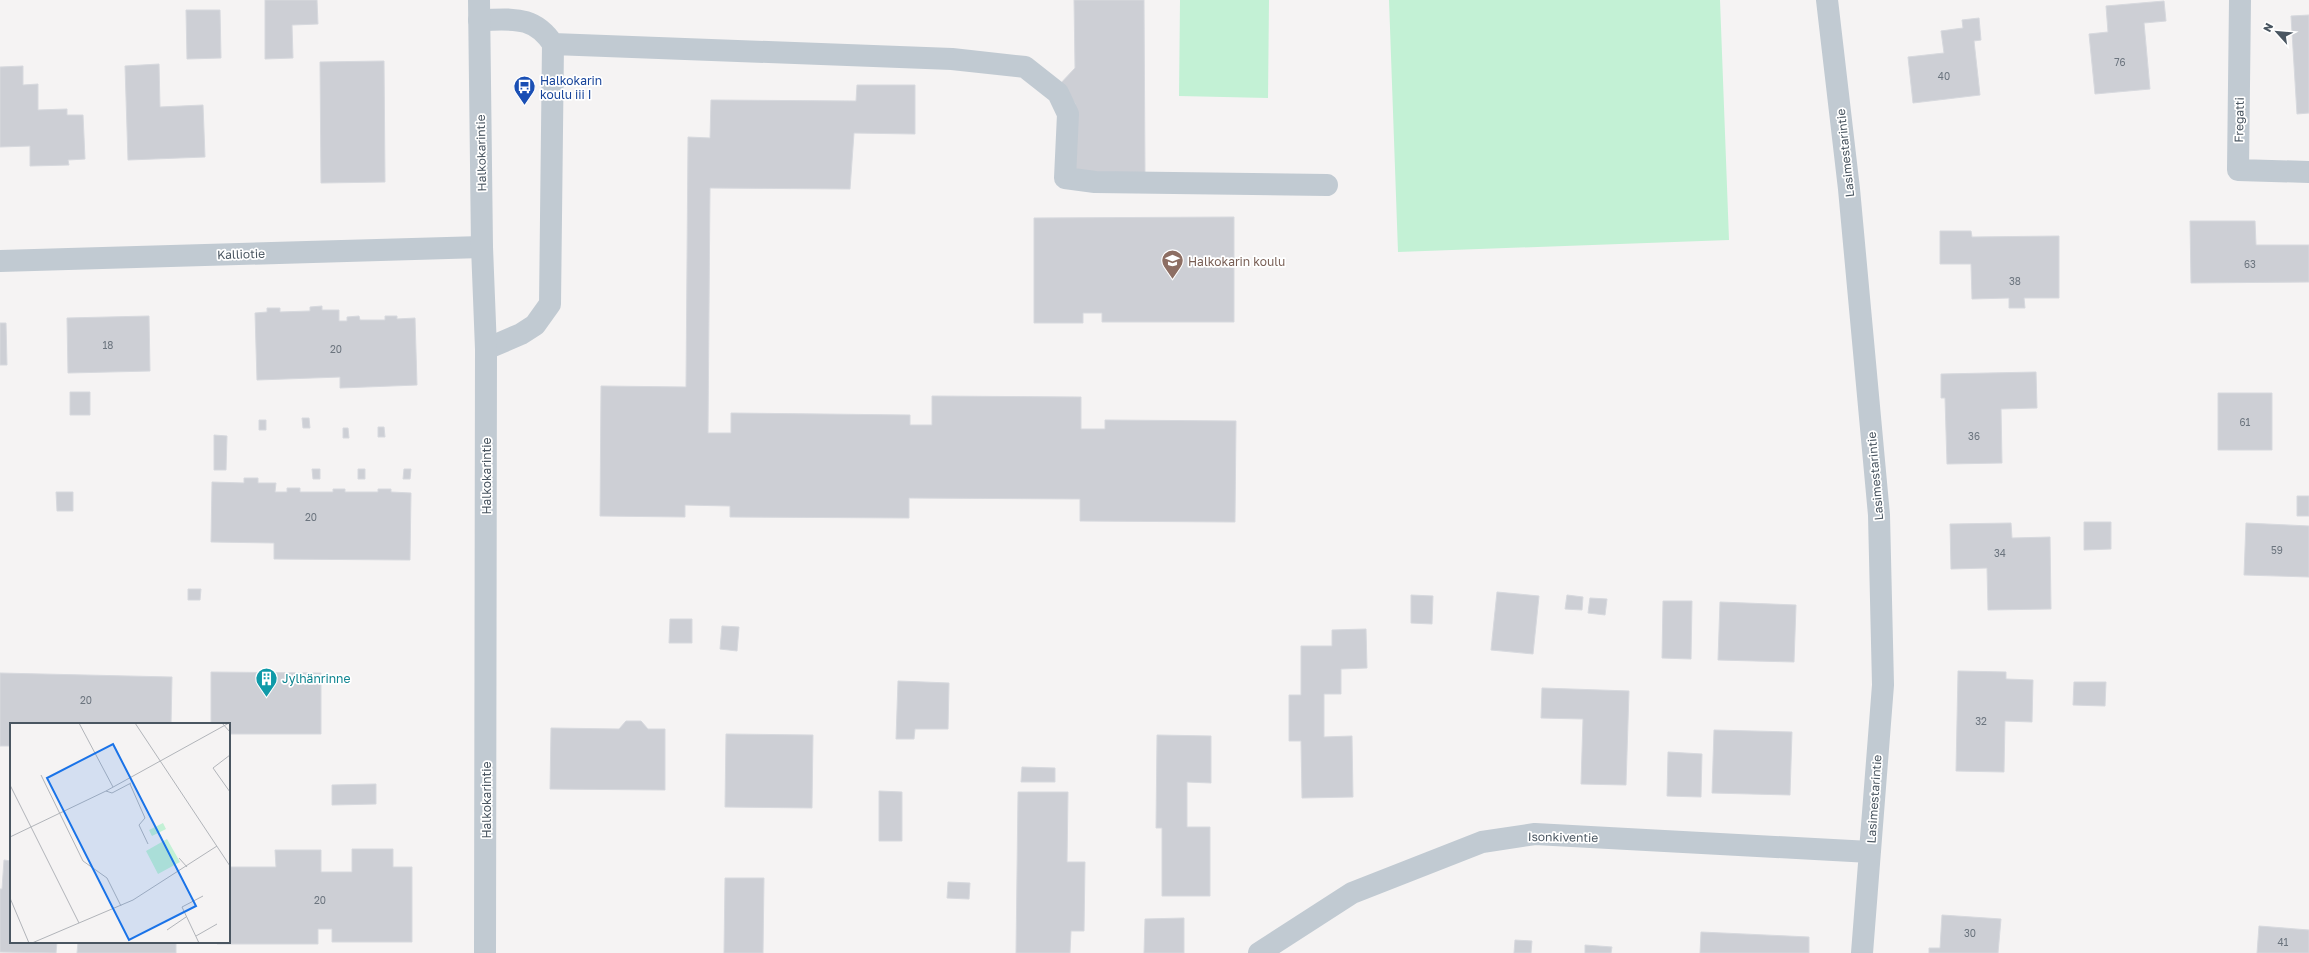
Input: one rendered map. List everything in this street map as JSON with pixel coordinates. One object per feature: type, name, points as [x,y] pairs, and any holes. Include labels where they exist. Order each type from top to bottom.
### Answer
[{"type":"street","name":"Lasimestarintie","points":[[1827,0],[1849,189],[1879,515],[1883,685],[1862,953]]},
{"type":"street","name":"Fregatti","points":[[2240,0],[2238,170],[2309,172]]},
{"type":"street","points":[[479,10],[523,19],[546,33],[552,44],[550,304],[535,325],[521,334],[486,349]]},
{"type":"street","name":"Halkokarintie","points":[[479,10],[482,247],[486,349],[485,953]]},
{"type":"street","points":[[552,44],[952,59],[1025,67],[1058,93],[1068,114],[1065,178],[1095,182],[1327,185]]},
{"type":"street","name":"Kalliotie","points":[[0,262],[482,247]]},
{"type":"street","name":"Isonkiventie","points":[[1258,953],[1352,893],[1482,842],[1535,834],[1870,852]]},
{"type":"green space","points":[[1180,0],[1269,0],[1268,98],[1179,96]]},
{"type":"green space","points":[[1389,0],[1720,0],[1729,240],[1398,252]]},
{"type":"building","points":[[265,0],[317,0],[318,24],[292,25],[293,58],[265,59]]},
{"type":"building","points":[[1074,0],[1144,0],[1145,173],[1075,174],[1075,103],[1059,85],[1075,68]]},
{"type":"building","points":[[2164,1],[2166,21],[2144,23],[2150,89],[2095,94],[2089,34],[2108,32],[2106,6]]},
{"type":"building","points":[[186,10],[220,10],[221,58],[187,59]]},
{"type":"building","points":[[2309,15],[2309,113],[2297,114],[2291,16]]},
{"type":"building","points":[[1979,18],[1981,40],[1974,41],[1980,95],[1913,103],[1908,57],[1944,53],[1941,31],[1963,28],[1962,20]]},
{"type":"building","points":[[384,61],[385,182],[321,183],[320,62]]},
{"type":"building","points":[[159,64],[160,107],[203,105],[205,157],[128,160],[125,66]]},
{"type":"building","points":[[23,66],[23,85],[38,84],[38,110],[67,109],[67,115],[83,115],[85,159],[68,160],[69,165],[30,166],[30,146],[0,147],[0,67]]},
{"type":"building","points":[[857,85],[915,85],[915,134],[854,133],[850,189],[710,188],[708,433],[731,433],[731,413],[910,415],[910,425],[932,425],[932,396],[1081,397],[1081,429],[1105,429],[1105,420],[1236,421],[1235,522],[1080,521],[1080,499],[909,498],[909,518],[730,517],[730,506],[685,505],[685,517],[600,516],[601,386],[686,387],[688,137],[710,138],[711,100],[856,101]]},
{"type":"building","points":[[1234,217],[1234,322],[1102,322],[1102,313],[1083,313],[1083,323],[1034,323],[1034,218]]},
{"type":"building","points":[[2190,221],[2255,221],[2256,245],[2309,245],[2309,282],[2191,283]]},
{"type":"building","points":[[1940,231],[1971,231],[1972,237],[2059,236],[2059,298],[2024,298],[2025,308],[2009,308],[2009,298],[1972,299],[1971,264],[1940,264]]},
{"type":"building","points":[[322,306],[322,310],[339,310],[339,321],[347,321],[347,317],[359,316],[360,320],[385,320],[385,316],[397,316],[397,319],[415,318],[417,385],[340,388],[340,377],[257,380],[255,313],[267,312],[267,308],[280,308],[280,312],[310,311],[310,307]]},
{"type":"building","points":[[149,316],[150,371],[68,373],[67,318]]},
{"type":"building","points":[[0,323],[6,323],[7,365],[0,365]]},
{"type":"building","points":[[2036,372],[2037,408],[2001,409],[2002,463],[1947,464],[1945,398],[1941,398],[1941,374]]},
{"type":"building","points":[[70,392],[90,392],[90,415],[70,415]]},
{"type":"building","points":[[2218,393],[2272,393],[2272,450],[2218,450]]},
{"type":"building","points":[[302,418],[309,418],[310,428],[303,428]]},
{"type":"building","points":[[259,420],[266,420],[266,430],[259,430]]},
{"type":"building","points":[[378,427],[384,427],[385,437],[378,437]]},
{"type":"building","points":[[343,428],[348,428],[349,438],[343,438]]},
{"type":"building","points":[[214,435],[227,436],[226,470],[214,470]]},
{"type":"building","points":[[312,469],[320,469],[320,479],[313,479]]},
{"type":"building","points":[[358,469],[365,469],[365,479],[358,479]]},
{"type":"building","points":[[404,469],[411,469],[410,479],[403,479]]},
{"type":"building","points":[[244,478],[258,478],[258,483],[276,483],[275,492],[287,492],[287,488],[300,488],[300,492],[333,492],[333,489],[345,489],[345,492],[378,492],[378,489],[391,489],[391,492],[411,493],[410,560],[274,559],[274,543],[211,542],[212,482],[244,483]]},
{"type":"building","points":[[56,492],[73,492],[73,511],[57,511]]},
{"type":"building","points":[[2297,496],[2309,496],[2309,516],[2297,516]]},
{"type":"building","points":[[2084,522],[2111,522],[2111,549],[2084,550]]},
{"type":"building","points":[[2011,523],[2012,538],[2050,537],[2051,609],[1988,610],[1987,568],[1951,569],[1950,524]]},
{"type":"building","points":[[2246,523],[2309,526],[2309,577],[2244,575]]},
{"type":"building","points":[[188,589],[201,589],[200,600],[188,600]]},
{"type":"building","points":[[1497,592],[1539,596],[1533,654],[1491,650]]},
{"type":"building","points":[[1411,595],[1433,596],[1432,624],[1411,623]]},
{"type":"building","points":[[1567,595],[1583,597],[1582,610],[1565,609]]},
{"type":"building","points":[[1590,598],[1607,599],[1605,615],[1588,613]]},
{"type":"building","points":[[1663,601],[1692,601],[1691,659],[1662,658]]},
{"type":"building","points":[[1720,602],[1796,605],[1794,662],[1718,660]]},
{"type":"building","points":[[670,619],[692,619],[692,643],[669,643]]},
{"type":"building","points":[[722,626],[739,627],[737,651],[720,649]]},
{"type":"building","points":[[1366,629],[1367,668],[1341,669],[1341,694],[1324,694],[1324,737],[1352,736],[1353,797],[1302,798],[1301,741],[1289,741],[1289,695],[1301,695],[1301,646],[1332,646],[1332,630]]},
{"type":"building","points":[[1958,671],[2006,672],[2006,679],[2033,680],[2032,722],[2005,721],[2004,772],[1956,771]]},
{"type":"building","name":"Jylhänrinne","points":[[211,672],[321,673],[321,734],[230,734],[230,723],[211,723]]},
{"type":"building","points":[[0,673],[172,677],[171,723],[10,723],[10,746],[0,746]]},
{"type":"building","points":[[898,681],[949,683],[948,729],[915,729],[914,739],[896,739]]},
{"type":"building","points":[[2074,682],[2106,682],[2105,706],[2073,705]]},
{"type":"building","points":[[1542,688],[1629,691],[1626,785],[1581,784],[1583,719],[1541,718]]},
{"type":"building","points":[[626,721],[641,721],[648,729],[665,729],[665,790],[550,789],[551,728],[619,729]]},
{"type":"building","points":[[1714,730],[1792,732],[1790,795],[1712,793]]},
{"type":"building","points":[[726,734],[813,735],[812,808],[725,807]]},
{"type":"building","points":[[1157,735],[1211,736],[1211,783],[1187,782],[1187,827],[1210,827],[1210,896],[1162,896],[1162,828],[1156,828]]},
{"type":"building","points":[[1668,752],[1702,754],[1701,797],[1667,796]]},
{"type":"building","points":[[1022,767],[1055,768],[1055,782],[1021,782]]},
{"type":"building","points":[[376,784],[376,804],[332,805],[332,785]]},
{"type":"building","points":[[879,791],[902,792],[902,841],[879,841]]},
{"type":"building","points":[[1018,792],[1068,792],[1067,862],[1085,862],[1084,931],[1071,931],[1070,953],[1016,953]]},
{"type":"building","points":[[352,849],[393,849],[393,867],[412,867],[412,942],[332,942],[332,929],[318,929],[318,944],[217,944],[230,943],[230,867],[276,867],[275,850],[321,850],[321,872],[352,872]]},
{"type":"building","points":[[4,860],[10,861],[10,943],[57,943],[56,953],[0,952],[0,889],[2,889]]},
{"type":"building","points":[[725,878],[764,878],[763,953],[724,953]]},
{"type":"building","points":[[948,882],[970,883],[969,899],[947,898]]},
{"type":"building","points":[[1942,915],[2001,919],[1998,953],[1929,953],[1929,948],[1940,948]]},
{"type":"building","points":[[1184,918],[1184,953],[1144,953],[1145,919]]},
{"type":"building","points":[[2259,926],[2309,930],[2309,953],[2257,953]]},
{"type":"building","points":[[1701,932],[1809,937],[1809,953],[1700,953]]},
{"type":"building","points":[[1515,940],[1532,941],[1531,953],[1514,953]]},
{"type":"building","points":[[78,943],[176,943],[176,953],[77,953]]},
{"type":"building","points":[[1585,945],[1612,947],[1611,953],[1585,953]]},
{"type":"place","name":"Halkokarin koulu iii I","points":[[524,106]]},
{"type":"place","name":"Halkokarin koulu","points":[[1173,280]]},
{"type":"place","name":"Jylhänrinne","points":[[266,698]]}]
